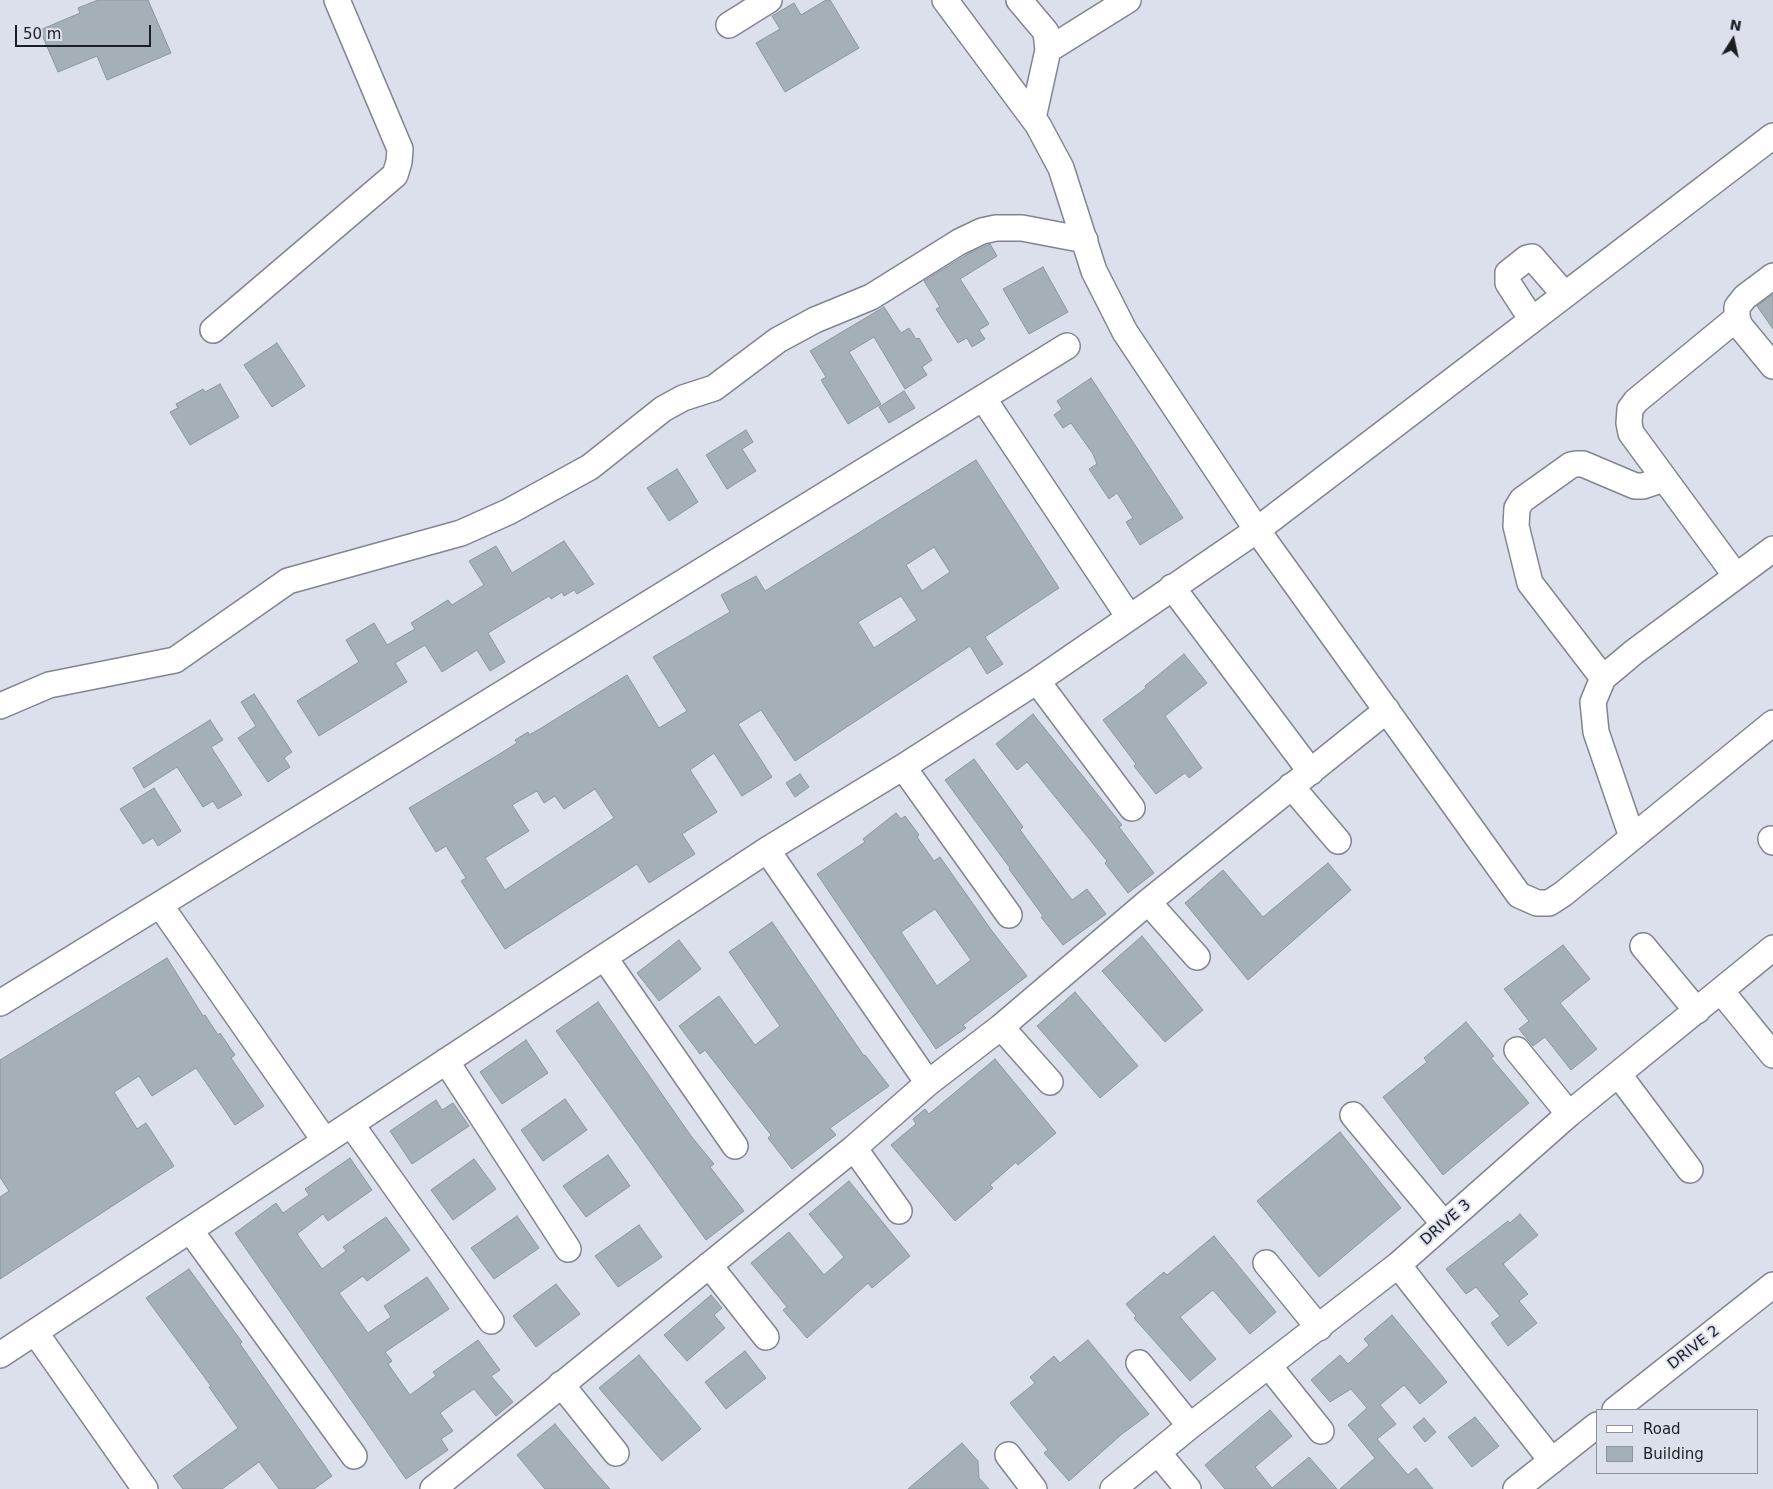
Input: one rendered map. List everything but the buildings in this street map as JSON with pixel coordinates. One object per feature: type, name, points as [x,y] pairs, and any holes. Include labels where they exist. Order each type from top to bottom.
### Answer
[{"type":"street","points":[[212,330],[396,175],[400,162],[400,149],[337,0]]},
{"type":"street","points":[[729,25],[769,0]]},
{"type":"street","points":[[945,0],[1033,118],[1061,168],[1094,271],[1125,332],[1257,530],[1514,887],[1528,900],[1537,903],[1549,903],[1563,894],[1773,723]]},
{"type":"street","points":[[1019,0],[1046,32],[1048,50],[1033,118]]},
{"type":"street","points":[[1048,50],[1128,0]]},
{"type":"street","points":[[0,1355],[767,850],[903,767],[1037,681],[1257,530],[1773,136]]},
{"type":"street","points":[[0,706],[50,684],[174,660],[288,581],[461,533],[508,512],[590,467],[662,409],[683,398],[714,388],[778,340],[815,320],[870,297],[959,242],[982,231],[996,228],[1022,228],[1085,240]]},
{"type":"street","points":[[1532,320],[1508,283],[1508,272],[1527,258],[1532,257],[1565,295]]},
{"type":"street","points":[[1773,276],[1745,297],[1737,307],[1737,318],[1740,326],[1773,366]]},
{"type":"street","points":[[1736,576],[1631,433],[1630,410],[1636,401],[1737,318]]},
{"type":"street","points":[[0,1003],[1067,346]]},
{"type":"street","points":[[983,398],[1130,617]]},
{"type":"street","points":[[1603,678],[1530,583],[1516,526],[1517,508],[1522,500],[1571,465],[1583,464],[1634,486],[1643,486],[1664,478]]},
{"type":"street","points":[[1632,838],[1596,732],[1593,702],[1603,678],[1634,652],[1773,549]]},
{"type":"street","points":[[1172,587],[1311,772]]},
{"type":"street","points":[[1037,681],[1132,808]]},
{"type":"street","points":[[433,1489],[854,1148],[928,1083],[1001,1027],[1148,902],[1387,710]]},
{"type":"street","points":[[903,767],[1008,915]]},
{"type":"street","points":[[1291,786],[1338,841]]},
{"type":"street","points":[[767,850],[928,1083]]},
{"type":"street","points":[[1148,902],[1197,957]]},
{"type":"street","points":[[160,904],[325,1141]]},
{"type":"street","points":[[1642,946],[1697,1011]]},
{"type":"street","name":"DRIVE 3","points":[[1113,1489],[1190,1426],[1319,1328],[1398,1264],[1569,1114],[1773,948]]},
{"type":"street","points":[[604,957],[735,1146]]},
{"type":"street","points":[[1721,991],[1773,1055]]},
{"type":"street","points":[[1001,1027],[1050,1082]]},
{"type":"street","points":[[1517,1050],[1569,1114]]},
{"type":"street","points":[[446,1061],[568,1249]]},
{"type":"street","points":[[1619,1075],[1690,1170]]},
{"type":"street","points":[[1353,1115],[1444,1224]]},
{"type":"street","points":[[351,1124],[491,1321]]},
{"type":"street","points":[[854,1148],[900,1212]]},
{"type":"street","points":[[190,1230],[354,1456]]},
{"type":"street","points":[[1266,1263],[1319,1328]]},
{"type":"street","points":[[1398,1264],[1552,1461]]},
{"type":"street","points":[[709,1265],[766,1337]]},
{"type":"street","name":"DRIVE 2","points":[[1616,1409],[1773,1285]]},
{"type":"street","points":[[35,1332],[145,1489]]},
{"type":"street","points":[[1139,1363],[1190,1426]]},
{"type":"street","points":[[1269,1366],[1321,1432]]},
{"type":"street","points":[[561,1384],[616,1453]]},
{"type":"street","points":[[1516,1489],[1596,1426]]},
{"type":"street","points":[[1158,1452],[1188,1489]]},
{"type":"street","points":[[1008,1456],[1034,1489]]}]
